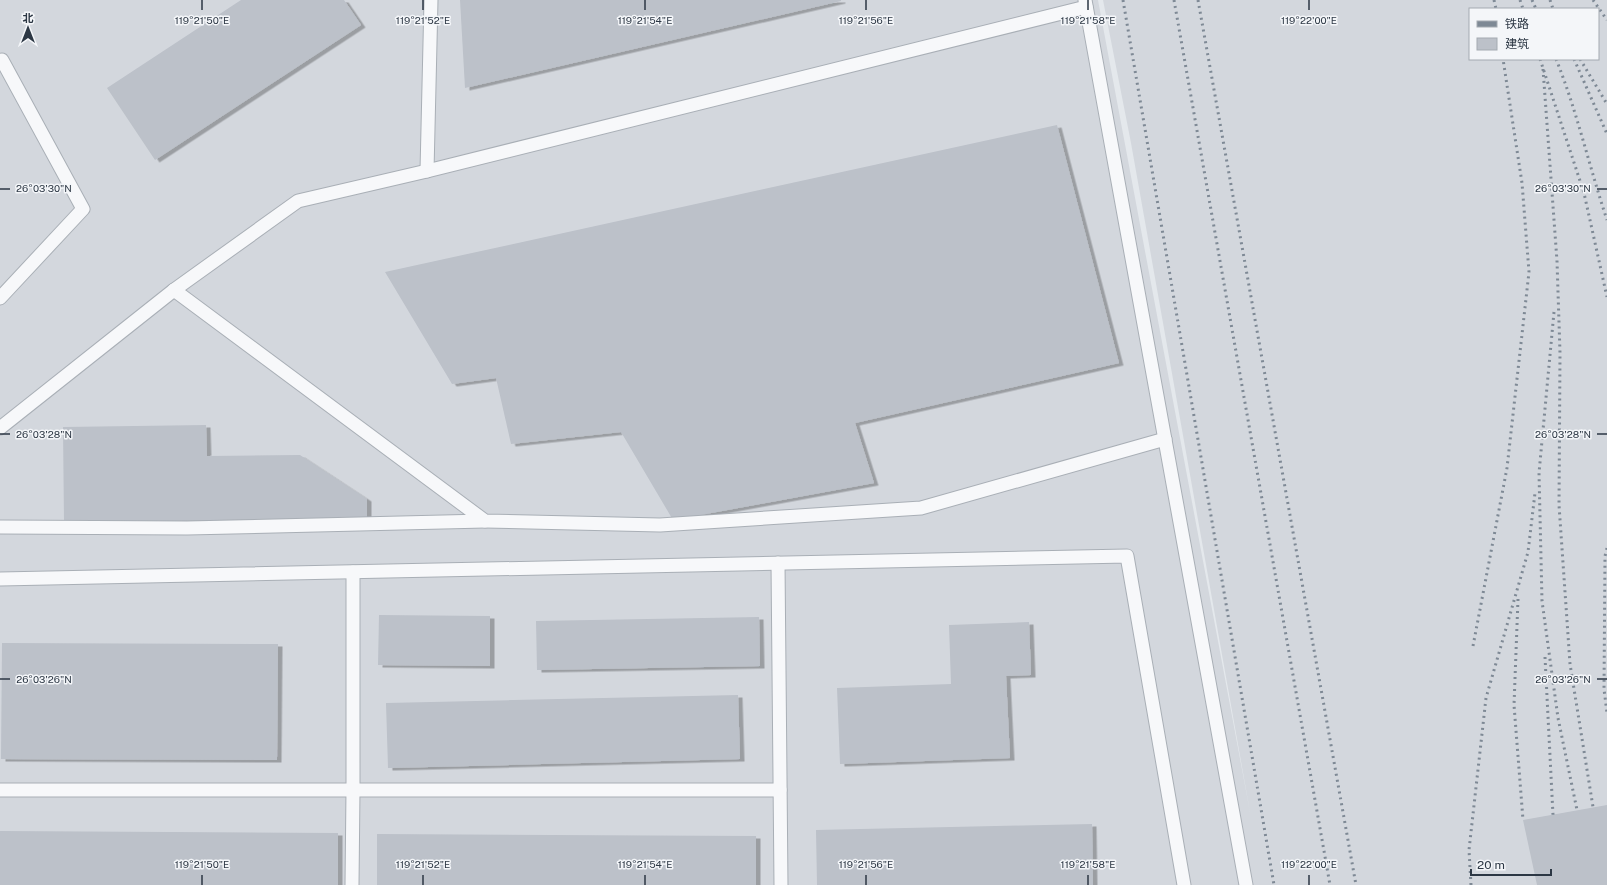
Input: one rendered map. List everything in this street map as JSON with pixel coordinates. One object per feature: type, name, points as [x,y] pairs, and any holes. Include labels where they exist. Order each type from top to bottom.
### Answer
[{"type":"lane","points":[[427,170],[431,0]]},
{"type":"lane","points":[[0,428],[174,290],[298,201],[427,170],[1086,4],[1246,885]]},
{"type":"lane","points":[[0,298],[83,209],[2,60]]},
{"type":"lane","points":[[174,290],[485,521]]},
{"type":"lane","points":[[0,527],[187,528],[485,521],[660,525],[921,508],[1165,439]]},
{"type":"lane","points":[[0,579],[1127,556],[1184,885]]},
{"type":"lane","points":[[778,563],[781,885]]},
{"type":"lane","points":[[352,885],[353,572]]},
{"type":"lane","points":[[0,790],[780,790]]},
{"type":"shaded area","points":[[0,0],[1098,0],[1250,812],[1131,143],[1103,0],[1607,0],[1607,885],[0,885]]},
{"type":"building","points":[[241,0],[344,0],[361,25],[155,160],[107,88]]},
{"type":"building","points":[[460,0],[841,0],[841,1],[465,88]]},
{"type":"building","points":[[1057,125],[1119,363],[855,423],[874,483],[673,520],[621,432],[511,444],[496,378],[452,384],[385,272]]},
{"type":"building","points":[[206,425],[207,456],[300,455],[367,499],[367,518],[64,522],[63,427]]},
{"type":"building","points":[[379,615],[490,616],[490,666],[378,665]]},
{"type":"building","points":[[759,617],[760,666],[537,670],[536,621]]},
{"type":"building","points":[[1029,622],[1031,675],[1006,676],[1010,758],[840,764],[837,688],[951,684],[949,625]]},
{"type":"building","points":[[2,643],[278,644],[277,760],[1,759]]},
{"type":"building","points":[[738,695],[740,759],[388,768],[386,703]]},
{"type":"building","points":[[1607,805],[1607,885],[1537,885],[1523,820]]},
{"type":"building","points":[[1092,824],[1093,885],[817,885],[816,830]]},
{"type":"building","points":[[0,831],[338,833],[338,885],[0,885]]},
{"type":"building","points":[[377,834],[756,836],[756,885],[377,885]]},
{"type":"railway","points":[[1123,0],[1274,885]]},
{"type":"railway","points":[[1174,0],[1330,885]]},
{"type":"railway","points":[[1198,0],[1356,885]]},
{"type":"railway","points":[[1494,0],[1496,8]]},
{"type":"railway","points":[[1520,0],[1523,8]]},
{"type":"railway","points":[[1532,0],[1536,8]]},
{"type":"railway","points":[[1550,0],[1553,8]]},
{"type":"railway","points":[[1593,0],[1599,8]]},
{"type":"railway","points":[[1599,9],[1607,20]]},
{"type":"railway","points":[[1473,646],[1507,468],[1529,272],[1522,183],[1503,60]]},
{"type":"railway","points":[[1540,60],[1584,193],[1607,297]]},
{"type":"railway","points":[[1556,60],[1577,119],[1607,220]]},
{"type":"railway","points":[[1574,60],[1607,134]]},
{"type":"railway","points":[[1581,60],[1607,104]]},
{"type":"railway","points":[[1543,69],[1557,261],[1560,353],[1559,505],[1570,664],[1593,807]]},
{"type":"railway","points":[[1554,312],[1539,473],[1542,601],[1558,718],[1577,810]]},
{"type":"railway","points":[[1471,885],[1469,850],[1486,698],[1528,552],[1535,493]]},
{"type":"railway","points":[[1607,548],[1605,556],[1604,689],[1607,713]]},
{"type":"railway","points":[[1518,599],[1514,705],[1523,820]]},
{"type":"railway","points":[[1545,657],[1553,815]]}]
